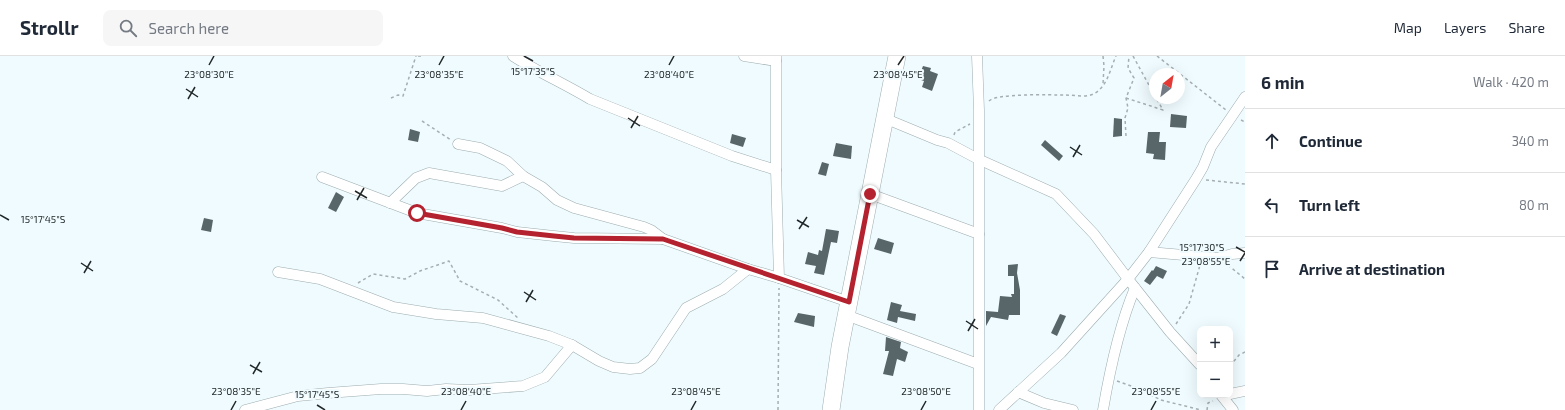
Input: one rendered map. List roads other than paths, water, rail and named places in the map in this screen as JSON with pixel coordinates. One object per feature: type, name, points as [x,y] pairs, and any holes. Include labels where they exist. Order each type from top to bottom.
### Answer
[{"type":"main road","points":[[831,410],[848,309],[897,56]]},
{"type":"street","points":[[513,56],[544,75],[569,86],[590,99],[725,153],[776,170]]},
{"type":"street","points":[[744,56],[776,59],[776,170],[779,278]]},
{"type":"street","points":[[977,56],[979,115],[979,410]]},
{"type":"street","points":[[999,410],[1061,353],[1128,279],[1149,252],[1196,179],[1211,147],[1245,97]]},
{"type":"street","points":[[884,118],[937,140],[948,143],[978,159],[1056,194],[1094,234],[1170,332],[1197,362]]},
{"type":"street","points":[[458,144],[480,148],[507,161],[523,176],[542,187],[557,200],[574,208],[644,227],[663,239],[748,269],[779,278],[978,364]]},
{"type":"street","points":[[390,203],[416,178],[429,173],[502,186],[523,176]]},
{"type":"street","points":[[322,177],[417,213],[517,232],[574,238],[663,239]]},
{"type":"street","points":[[870,194],[979,234]]},
{"type":"street","points":[[1149,252],[1218,258],[1232,254],[1245,253]]},
{"type":"street","points":[[278,272],[320,279],[393,307],[436,314],[483,318],[549,336],[572,345],[599,361],[614,367],[640,368],[652,359],[686,308],[723,289],[748,269]]},
{"type":"street","points":[[1102,410],[1110,379],[1112,362],[1129,301],[1135,288]]},
{"type":"street","points":[[245,410],[298,396],[328,393],[380,389],[403,389],[427,392],[523,386],[545,377],[572,345]]},
{"type":"street","points":[[1233,393],[1245,391]]},
{"type":"street","points":[[1018,392],[1044,403],[1073,410]]},
{"type":"street","points":[[1227,398],[1233,410]]}]
